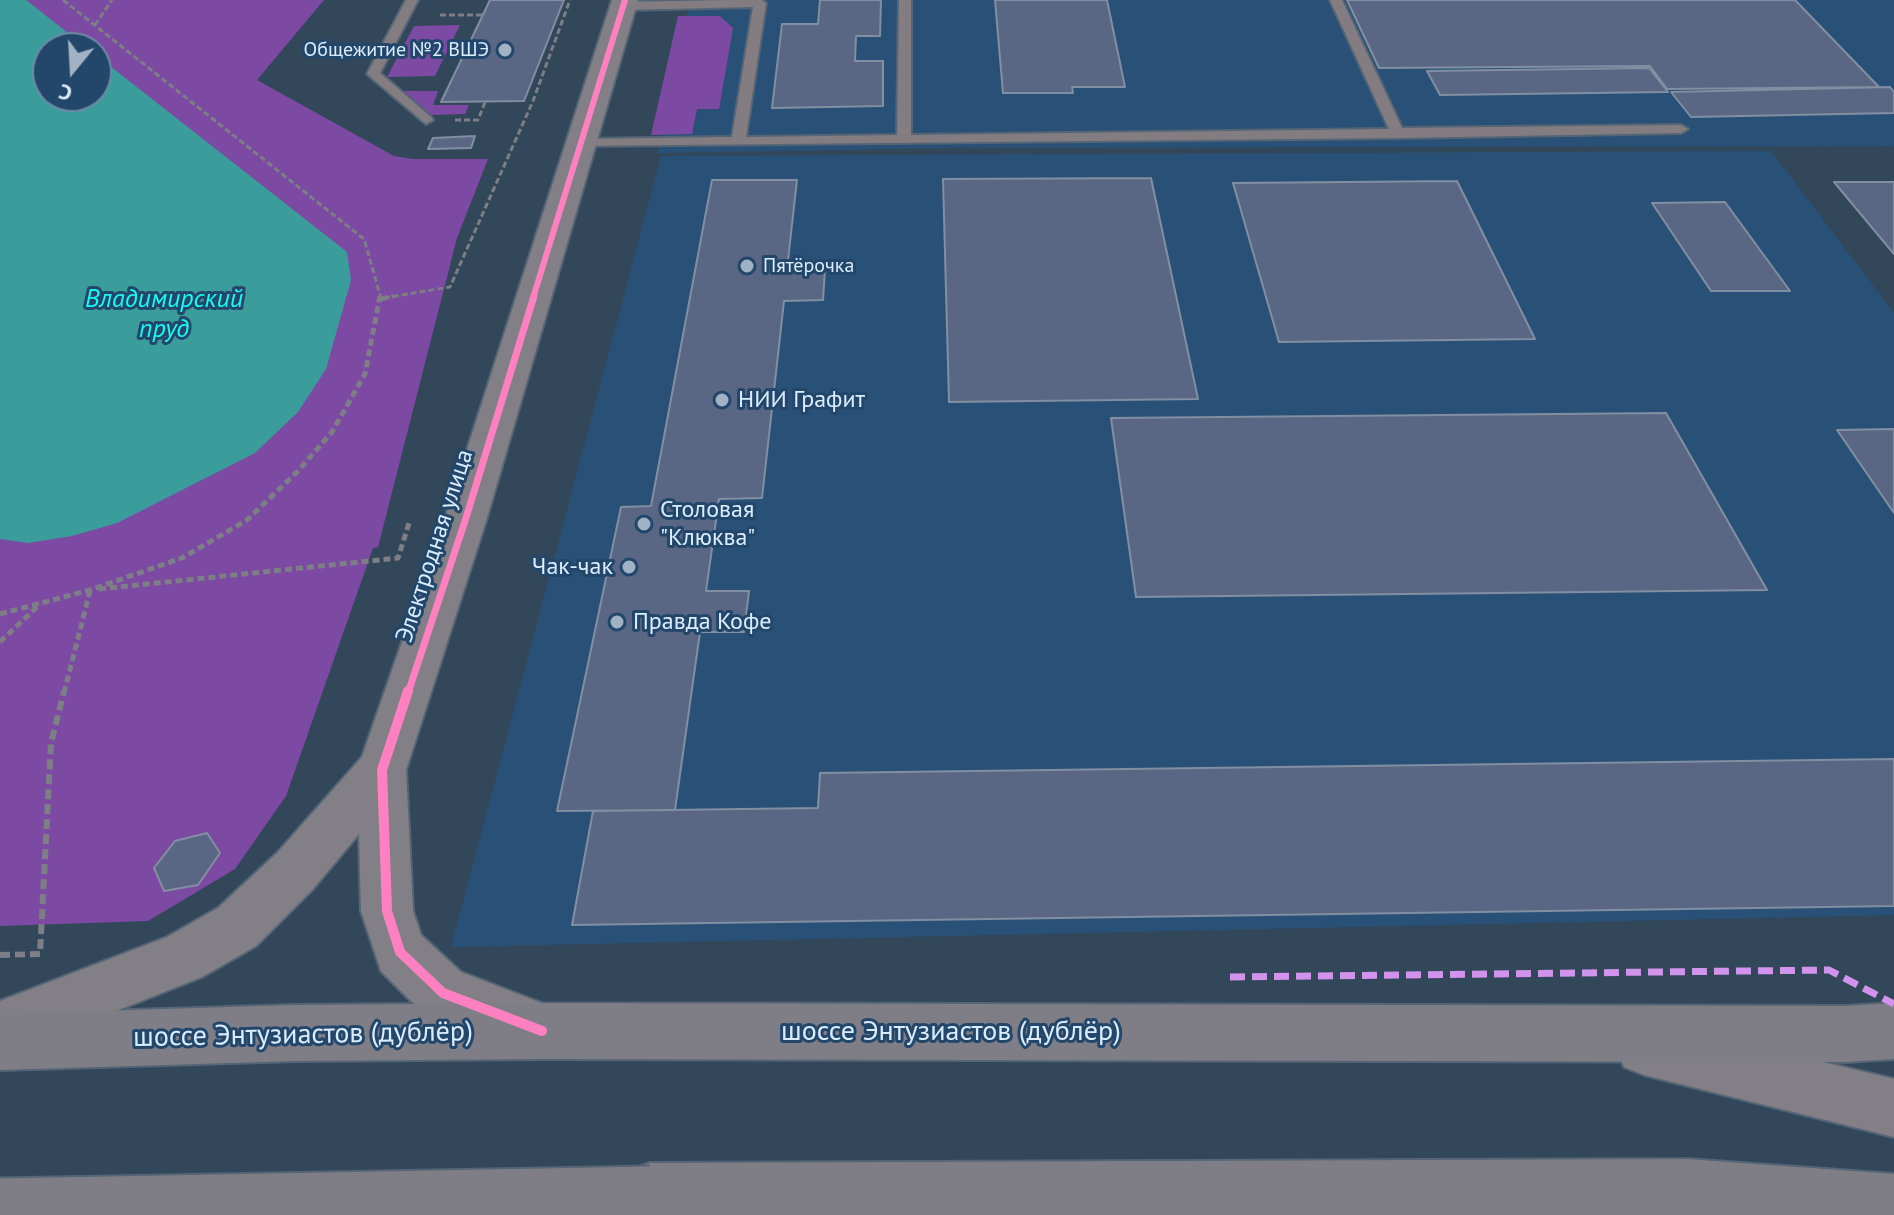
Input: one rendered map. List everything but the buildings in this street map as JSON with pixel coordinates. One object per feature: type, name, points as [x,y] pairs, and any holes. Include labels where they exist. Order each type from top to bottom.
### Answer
[{"type":"main road","name":"шоссе Энтузиастов (дублёр)","points":[[0,1042],[295,1033],[542,1031],[1584,1033]]},
{"type":"main road","points":[[1584,1033],[1845,1034],[1894,1031]]},
{"type":"main road","points":[[0,1205],[650,1193],[1686,1189],[1894,1205]]},
{"type":"street","name":"Электродная улица","points":[[542,1031],[443,993],[400,952],[387,911],[382,770],[465,521],[624,3]]},
{"type":"street","name":"Электродная улица","points":[[0,1029],[183,958],[237,927],[295,871],[382,770]]},
{"type":"street","name":"шоссе Энтузиастов (дублёр)","points":[[1584,1033],[1894,1108]]},
{"type":"lane","points":[[412,0],[373,74],[426,120]]},
{"type":"lane","points":[[904,138],[905,0]]},
{"type":"lane","points":[[1336,0],[1398,134]]},
{"type":"lane","points":[[624,3],[760,2],[738,141]]},
{"type":"lane","points":[[581,143],[1681,129]]},
{"type":"path","points":[[0,614],[90,590],[182,558],[247,520],[297,472],[332,432],[365,374],[381,299],[364,239],[63,0]]},
{"type":"path","points":[[95,25],[112,0]]},
{"type":"path","points":[[381,299],[450,287],[533,101],[570,0]]},
{"type":"path","points":[[90,590],[398,558],[410,520]]},
{"type":"path","points":[[0,955],[40,954],[51,743],[90,590]]},
{"type":"path","points":[[0,642],[41,603]]},
{"type":"shaded area","points":[[0,0],[324,0],[257,80],[394,156],[488,159],[457,238],[378,547],[373,548],[286,796],[235,869],[148,921],[0,926]]},
{"type":"shaded area","points":[[690,0],[1894,0],[1894,146],[954,148],[658,153]]},
{"type":"shaded area","points":[[678,16],[720,16],[733,28],[719,109],[697,109],[692,134],[651,135]]},
{"type":"shaded area","points":[[460,25],[435,76],[387,77],[414,26]]},
{"type":"shaded area","points":[[401,91],[438,91],[433,105],[469,105],[465,114],[430,115]]},
{"type":"shaded area","points":[[1771,151],[1894,313],[1894,915],[451,947],[661,156]]},
{"type":"water","name":"Владимирский пруд","points":[[0,0],[26,0],[67,32],[32,32],[32,112],[112,112],[112,68],[347,252],[351,280],[326,369],[298,412],[255,453],[117,523],[72,536],[28,543],[0,539]]},
{"type":"marked path","points":[[1230,977],[1829,970],[1894,1004]]},
{"type":"cycle path","points":[[542,1031],[443,993],[400,952],[387,911],[382,770],[465,521],[625,0]]},
{"type":"place","name":"Общежитие №2 ВШЭ","points":[[505,50]]},
{"type":"place","name":"Пятёрочка","points":[[747,266]]},
{"type":"place","name":"НИИ Графит","points":[[722,400]]},
{"type":"place","name":"Столовая \"Клюква\"","points":[[644,524]]},
{"type":"place","name":"Чак-чак","points":[[629,567]]},
{"type":"place","name":"Правда Кофе","points":[[617,622]]}]
